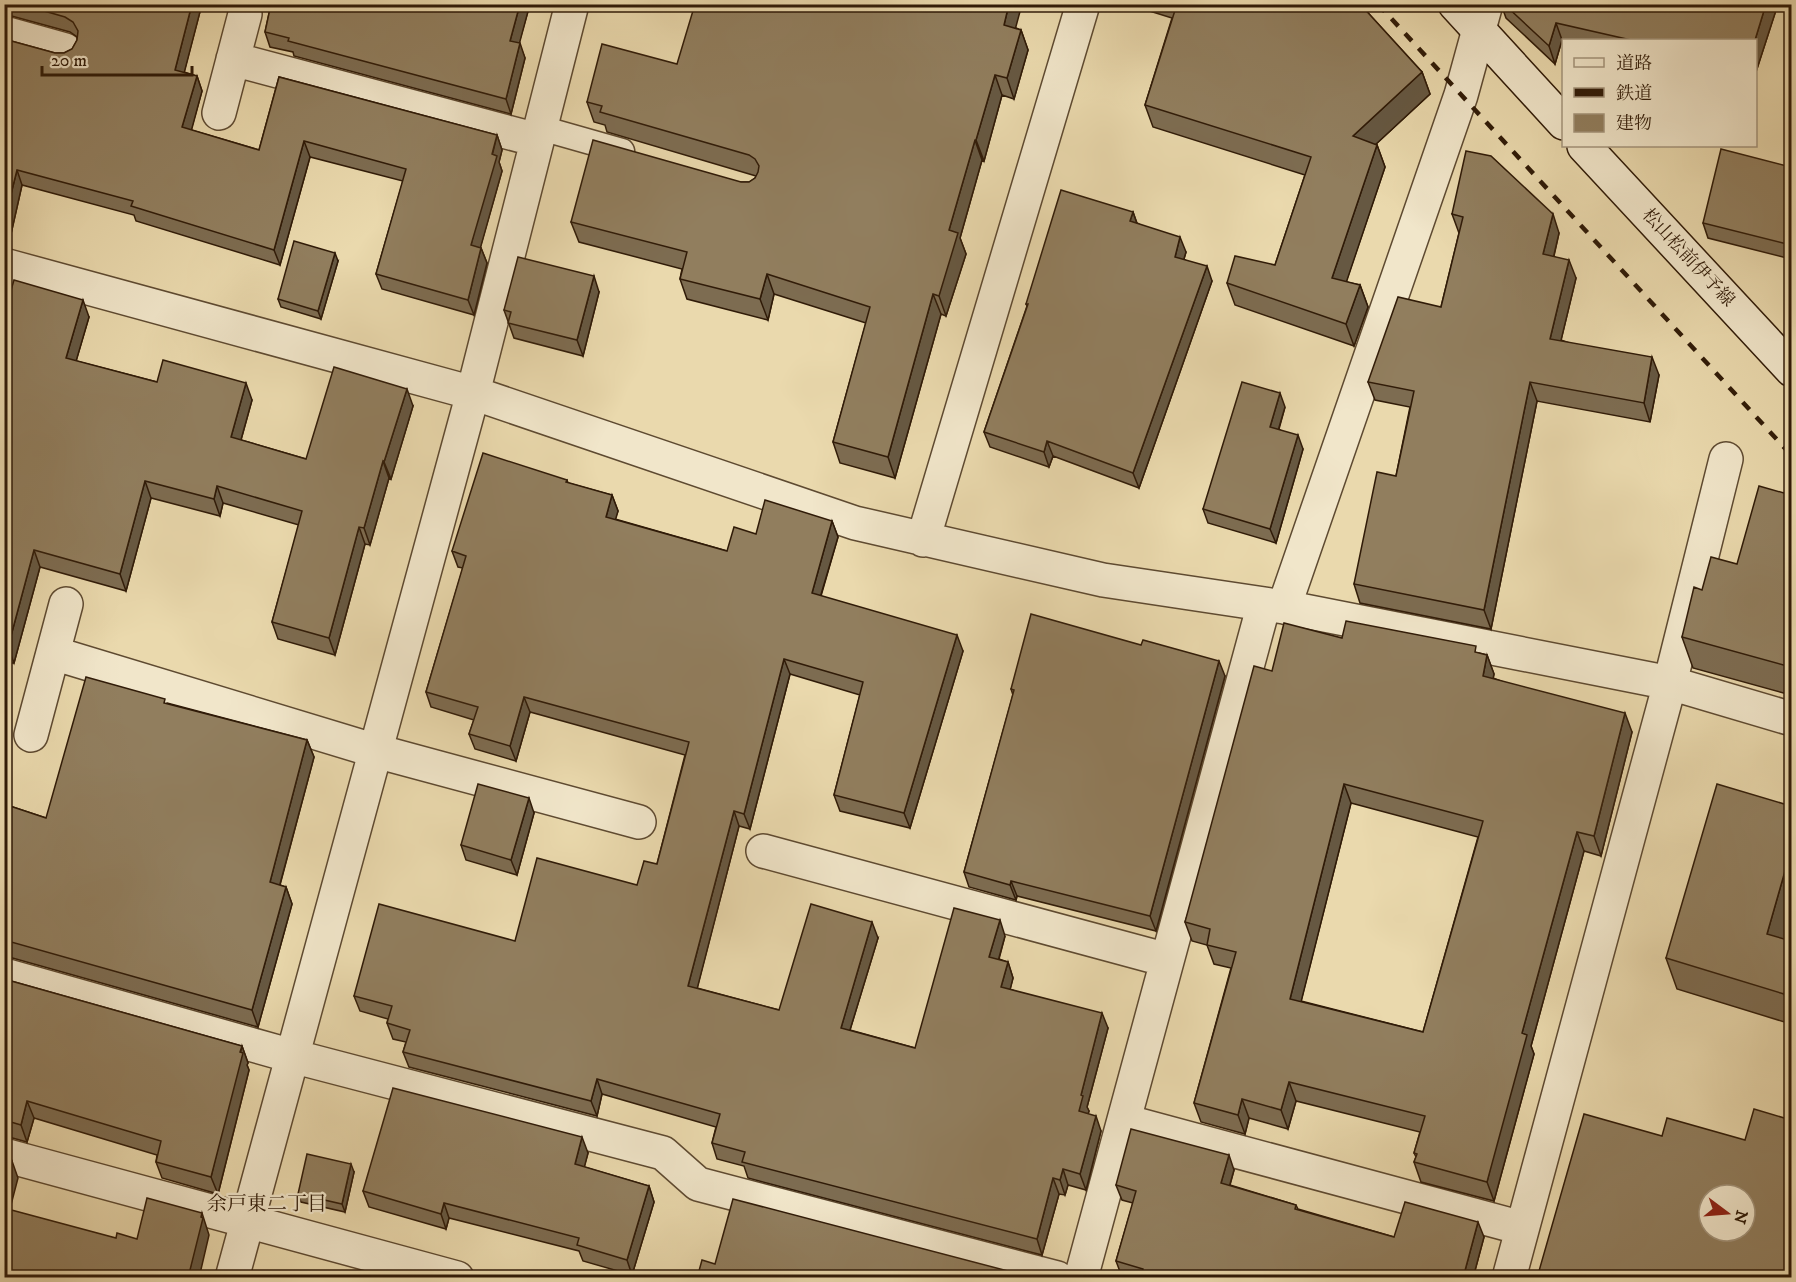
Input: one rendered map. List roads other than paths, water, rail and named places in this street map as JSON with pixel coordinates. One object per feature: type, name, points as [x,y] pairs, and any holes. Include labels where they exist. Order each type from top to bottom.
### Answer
[{"type":"street","points":[[232,1278],[473,393],[572,4]]},
{"type":"street","points":[[923,540],[1083,4]]},
{"type":"street","points":[[1455,4],[1483,18],[1562,122]]},
{"type":"street","points":[[219,112],[245,14]]},
{"type":"street","points":[[1081,1278],[1167,960],[1274,606],[1461,95],[1483,18]]},
{"type":"street","points":[[4,33],[65,50]]},
{"type":"street","points":[[233,59],[539,134]]},
{"type":"street","name":"松山松前伊予線","points":[[1585,147],[1791,370]]},
{"type":"street","points":[[4,265],[473,393],[855,523],[1103,580],[1274,606],[1670,683],[1791,719]]},
{"type":"street","points":[[1509,1278],[1670,683],[1726,459]]},
{"type":"street","points":[[31,735],[66,604]]},
{"type":"street","points":[[53,653],[376,751],[639,822]]},
{"type":"street","points":[[763,851],[1167,960]]},
{"type":"street","points":[[4,975],[292,1056],[663,1153],[698,1184],[1057,1278]]},
{"type":"street","points":[[1124,1121],[1522,1228]]},
{"type":"street","points":[[4,1155],[457,1278]]},
{"type":"lane","points":[[539,134],[640,157]]},
{"type":"railway","points":[[1378,4],[1792,456]]},
{"type":"district","name":"余戸東二丁目","points":[[267,1204]]}]
